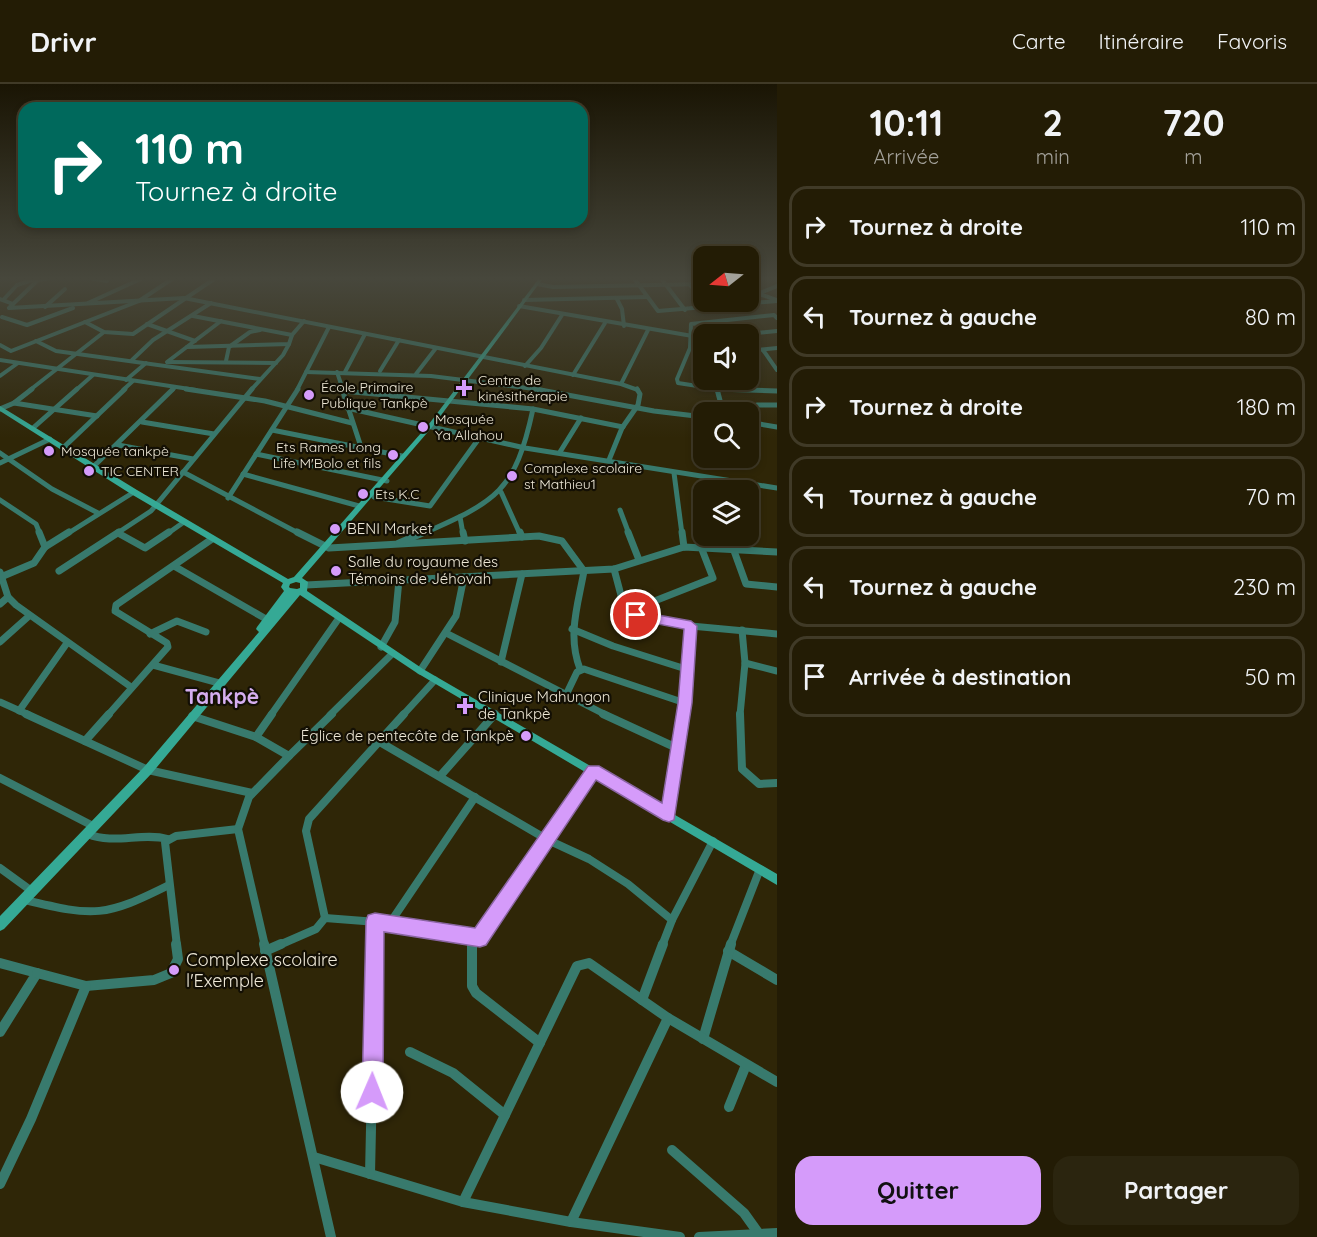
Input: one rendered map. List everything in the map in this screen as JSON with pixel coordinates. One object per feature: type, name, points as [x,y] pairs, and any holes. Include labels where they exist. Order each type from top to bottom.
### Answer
[{"type":"main road","points":[[0,925],[148,770],[301,586],[327,546],[359,506],[433,425],[503,331]]},
{"type":"main road","points":[[0,408],[288,587],[301,586],[339,618],[420,672],[594,771],[777,880]]},
{"type":"main road","points":[[327,546],[374,496],[402,456],[433,425]]},
{"type":"main road","points":[[288,587],[301,586]]},
{"type":"main road","points":[[240,658],[288,587]]},
{"type":"street","points":[[11,351],[62,331]]},
{"type":"street","points":[[0,408],[14,403],[104,332],[129,335],[136,331]]},
{"type":"street","points":[[132,360],[146,346],[170,331],[195,341]]},
{"type":"street","points":[[165,364],[208,331]]},
{"type":"street","points":[[226,361],[229,347],[248,331]]},
{"type":"street","points":[[272,331],[292,335]]},
{"type":"street","points":[[59,571],[157,506],[243,398],[276,363],[296,331]]},
{"type":"street","points":[[228,498],[296,392],[326,331]]},
{"type":"street","points":[[348,331],[621,384],[640,392],[636,409],[623,427],[609,460]]},
{"type":"street","points":[[525,366],[542,351],[544,341],[551,331]]},
{"type":"street","points":[[573,375],[600,331]]},
{"type":"street","points":[[621,384],[648,331]]},
{"type":"street","points":[[652,331],[692,338]]},
{"type":"street","points":[[691,331],[692,338],[678,383],[693,385]]},
{"type":"street","points":[[759,333],[777,331]]},
{"type":"street","points":[[345,372],[365,334]]},
{"type":"street","points":[[380,371],[399,340]]},
{"type":"street","points":[[36,341],[56,351],[146,363],[226,361],[276,363]]},
{"type":"street","points":[[188,347],[289,344]]},
{"type":"street","points":[[0,345],[11,351],[18,363]]},
{"type":"street","points":[[416,374],[436,348]]},
{"type":"street","points":[[759,350],[777,348]]},
{"type":"street","points":[[763,350],[777,370]]},
{"type":"street","points":[[0,360],[243,398],[352,423]]},
{"type":"street","points":[[0,376],[18,363]]},
{"type":"street","points":[[126,380],[146,363]]},
{"type":"street","points":[[165,364],[260,379]]},
{"type":"street","points":[[306,372],[380,371],[507,384],[636,409],[693,416]]},
{"type":"street","points":[[337,372],[361,447]]},
{"type":"street","points":[[33,428],[93,375]]},
{"type":"street","points":[[64,447],[133,381]]},
{"type":"street","points":[[93,467],[142,422],[175,387]]},
{"type":"street","points":[[759,390],[777,390]]},
{"type":"street","points":[[343,391],[533,409],[623,427]]},
{"type":"street","points":[[14,403],[53,411],[97,416]]},
{"type":"street","points":[[759,405],[777,405]]},
{"type":"street","points":[[348,408],[433,425],[525,448],[726,480]]},
{"type":"street","points":[[394,545],[460,517],[501,492],[525,448],[533,409]]},
{"type":"street","points":[[560,453],[581,418]]},
{"type":"street","points":[[142,422],[214,434]]},
{"type":"street","points":[[759,424],[777,427]]},
{"type":"street","points":[[272,430],[402,456]]},
{"type":"street","points":[[374,496],[430,506],[480,437]]},
{"type":"street","points":[[0,464],[50,439]]},
{"type":"street","points":[[118,445],[194,459]]},
{"type":"street","points":[[0,453],[52,489],[98,513]]},
{"type":"street","points":[[256,454],[384,480]]},
{"type":"street","points":[[183,472],[228,498],[327,546],[394,545],[522,537],[561,538],[567,543],[584,571],[571,645],[580,669],[567,695]]},
{"type":"street","points":[[674,473],[684,547]]},
{"type":"street","points":[[243,474],[359,506]]},
{"type":"street","points":[[759,485],[777,488]]},
{"type":"street","points":[[131,687],[29,616],[8,597],[0,575],[34,563],[45,547],[134,492]]},
{"type":"street","points":[[501,492],[522,537]]},
{"type":"street","points":[[0,500],[34,522],[45,547]]},
{"type":"street","points":[[620,510],[639,560]]},
{"type":"street","points":[[460,517],[465,541]]},
{"type":"street","points":[[118,533],[144,548],[184,522]]},
{"type":"street","points":[[426,531],[430,543]]},
{"type":"street","points":[[85,741],[168,647],[167,643],[128,620],[115,607],[212,539]]},
{"type":"street","points":[[301,586],[614,569],[684,547],[777,552]]},
{"type":"street","points":[[624,613],[713,578],[701,547]]},
{"type":"street","points":[[733,548],[746,584],[777,587]]},
{"type":"street","points":[[174,566],[266,619]]},
{"type":"street","points":[[614,569],[624,613]]},
{"type":"street","points":[[501,662],[522,574]]},
{"type":"street","points":[[420,672],[446,633],[462,602],[464,578]]},
{"type":"street","points":[[381,647],[395,622],[399,580]]},
{"type":"street","points":[[0,604],[8,597]]},
{"type":"street","points":[[624,613],[691,626],[777,634]]},
{"type":"street","points":[[0,642],[29,616]]},
{"type":"street","points":[[256,737],[339,618]]},
{"type":"street","points":[[150,634],[177,621],[206,632]]},
{"type":"street","points":[[669,815],[689,670],[691,626]]},
{"type":"street","points":[[572,629],[613,646],[689,670]]},
{"type":"street","points":[[742,630],[745,663],[739,721],[742,769],[759,784],[777,783]]},
{"type":"street","points":[[446,633],[679,749]]},
{"type":"street","points":[[19,711],[67,643]]},
{"type":"street","points":[[331,1237],[238,830],[252,793],[392,654]]},
{"type":"street","points":[[745,663],[777,671]]},
{"type":"street","points":[[153,665],[219,683]]},
{"type":"street","points":[[580,669],[685,703]]},
{"type":"street","points":[[325,918],[311,862],[306,825],[378,741],[435,680]]},
{"type":"street","points":[[0,702],[148,770],[252,793]]},
{"type":"street","points":[[441,775],[495,714]]},
{"type":"street","points":[[192,716],[256,737],[289,756]]},
{"type":"street","points":[[378,741],[441,775],[548,840],[589,859],[628,884],[672,920]]},
{"type":"street","points":[[325,918],[375,921],[472,939],[480,938],[594,771]]},
{"type":"street","points":[[0,778],[92,831],[103,841],[151,836],[168,839],[238,830]]},
{"type":"street","points":[[390,923],[475,797]]},
{"type":"street","points":[[0,963],[86,986],[154,980],[171,973],[177,959],[164,848],[168,839]]},
{"type":"street","points":[[642,1000],[672,920],[713,841]]},
{"type":"street","points":[[0,868],[29,896],[72,910],[110,911],[169,885]]},
{"type":"street","points":[[703,1039],[729,951],[760,869]]},
{"type":"street","points":[[266,951],[316,929],[325,918]]},
{"type":"street","points":[[370,1174],[375,921]]},
{"type":"street","points":[[472,939],[472,986],[476,993],[540,1043]]},
{"type":"street","points":[[729,951],[777,980]]},
{"type":"street","points":[[463,1202],[577,966],[582,962],[589,963],[668,1018],[777,1082]]},
{"type":"street","points":[[0,1032],[37,973]]},
{"type":"street","points":[[0,1184],[31,1119],[86,986]]},
{"type":"street","points":[[571,1222],[668,1018]]},
{"type":"street","points":[[410,1053],[453,1073],[505,1115]]},
{"type":"street","points":[[729,1107],[746,1065]]},
{"type":"street","points":[[672,1150],[744,1213],[759,1234]]},
{"type":"street","points":[[314,1157],[463,1202],[571,1222],[680,1237]]},
{"type":"street","points":[[699,1237],[777,1233]]},
{"type":"place","name":"Centre de kinésithérapie","points":[[464,388]]},
{"type":"place","name":"École Primaire Publique Tankpè","points":[[309,395]]},
{"type":"place","name":"Mosquée Ya Allahou","points":[[423,427]]},
{"type":"place","name":"Mosquée tankpè","points":[[49,451]]},
{"type":"place","name":"Ets Rames Long Life M'Bolo et fils","points":[[393,455]]},
{"type":"place","name":"TIC CENTER","points":[[89,471]]},
{"type":"place","name":"Complexe scolaire st Mathieu1","points":[[512,476]]},
{"type":"place","name":"Ets K.C","points":[[363,494]]},
{"type":"place","name":"BENI Market","points":[[335,529]]},
{"type":"place","name":"Salle du royaume des Témoins de Jéhovah","points":[[336,571]]},
{"type":"place","name":"Clinique Mahungon de Tankpè","points":[[465,706]]},
{"type":"place","name":"Églice de pentecôte de Tankpè","points":[[526,736]]},
{"type":"place","name":"Complexe scolaire l'Exemple","points":[[174,970]]},
{"type":"district","name":"Tankpè","points":[[222,697]]},
{"type":"route","points":[[372,1092],[375,921],[433,929],[472,939],[480,938],[594,771],[669,815],[689,670],[691,626],[636,615]]}]
